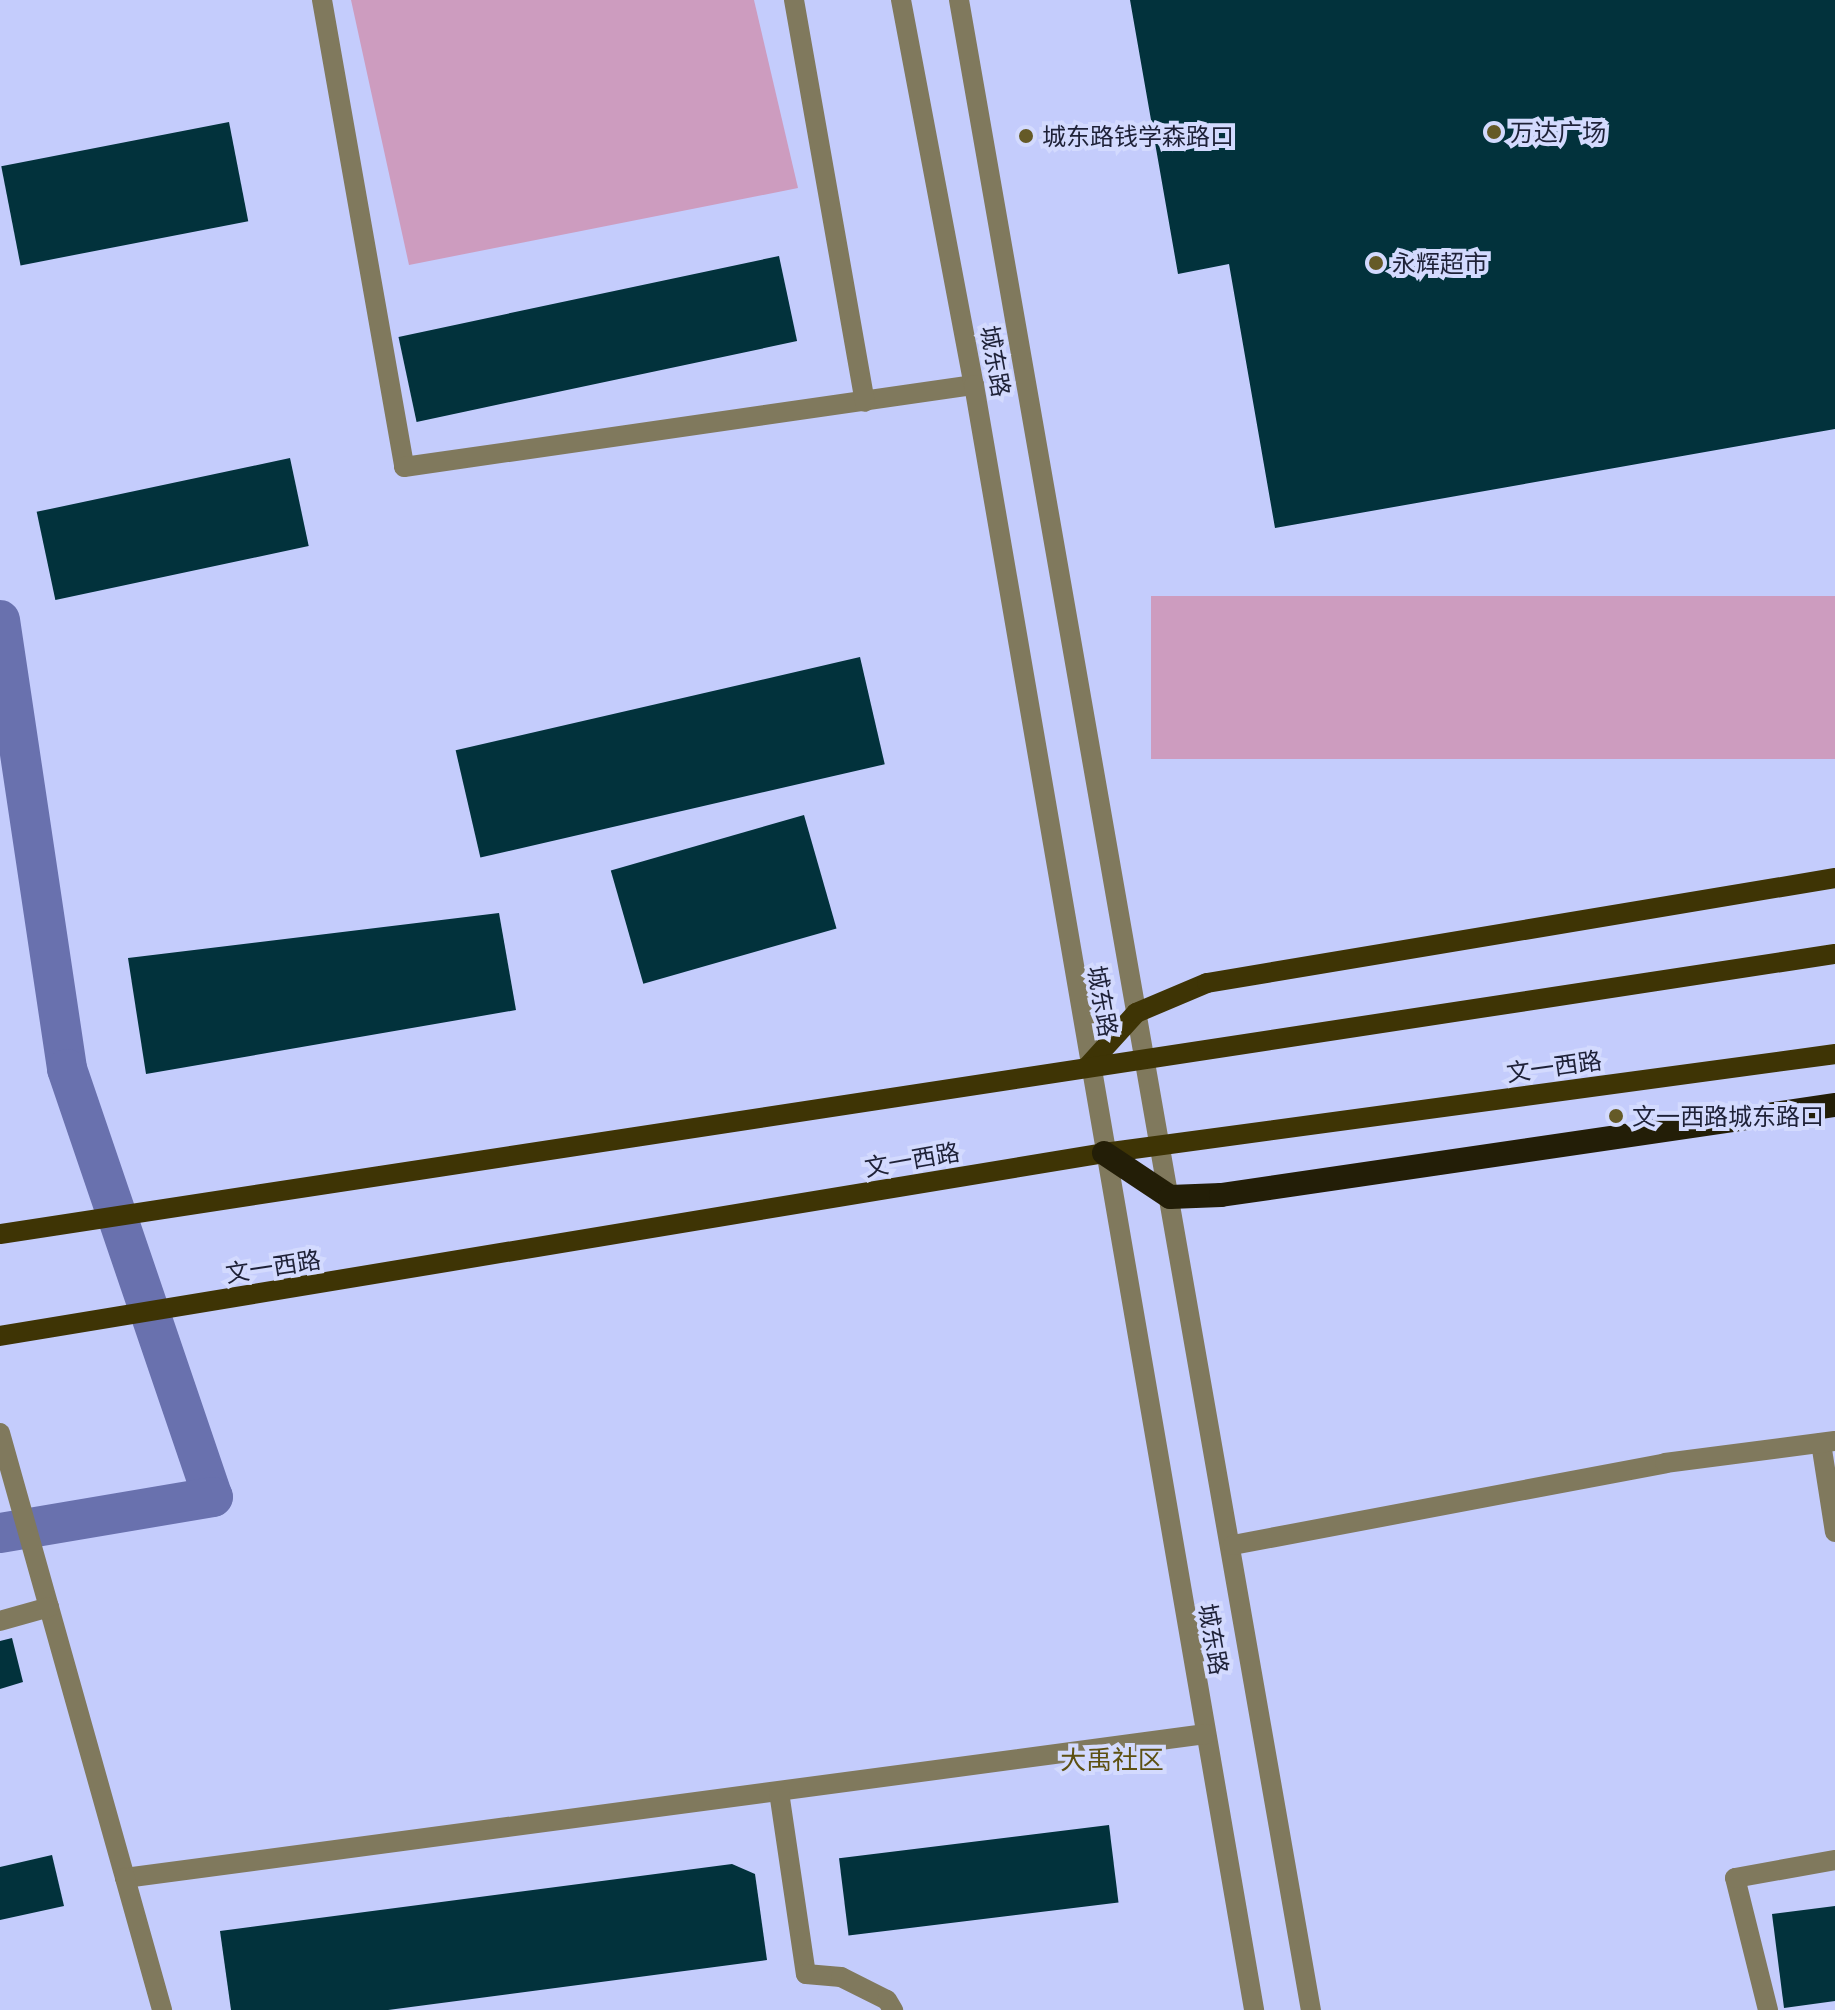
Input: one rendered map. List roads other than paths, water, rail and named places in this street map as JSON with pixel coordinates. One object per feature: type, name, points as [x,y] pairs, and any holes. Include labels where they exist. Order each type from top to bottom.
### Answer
[{"type":"highway","points":[[1104,1153],[1170,1197],[1221,1195],[1835,1105]]},
{"type":"main road","points":[[1088,1066],[1136,1013],[1207,983],[1835,878]]},
{"type":"main road","points":[[3,1233],[1835,954]]},
{"type":"main road","name":"文一西路","points":[[8,1335],[1104,1153],[1835,1054]]},
{"type":"street","points":[[322,0],[404,467],[974,385]]},
{"type":"street","points":[[794,0],[865,402]]},
{"type":"street","name":"城东路","points":[[901,0],[974,385],[1088,1066],[1254,2010]]},
{"type":"street","name":"城东路","points":[[959,0],[1136,1013],[1233,1545],[1311,2010]]},
{"type":"street","points":[[2,1442],[162,2010]]},
{"type":"street","points":[[1233,1545],[1665,1463],[1828,1442],[1835,1532]]},
{"type":"street","points":[[0,1621],[49,1607]]},
{"type":"street","points":[[125,1878],[1205,1734]]},
{"type":"street","points":[[779,1792],[806,1974],[841,1977],[887,2000],[893,2010]]},
{"type":"street","points":[[1768,2010],[1735,1878],[1835,1860]]},
{"type":"waterway","points":[[0,620],[67,1069],[213,1497],[0,1533]]},
{"type":"place","name":"万达广场","points":[[1494,132]]},
{"type":"place","name":"城东路钱学森路口","points":[[1026,136]]},
{"type":"place","name":"永辉超市","points":[[1376,263]]},
{"type":"place","name":"文一西路城东路口","points":[[1616,1116]]},
{"type":"district","name":"大禹社区","points":[[1112,1760]]}]
